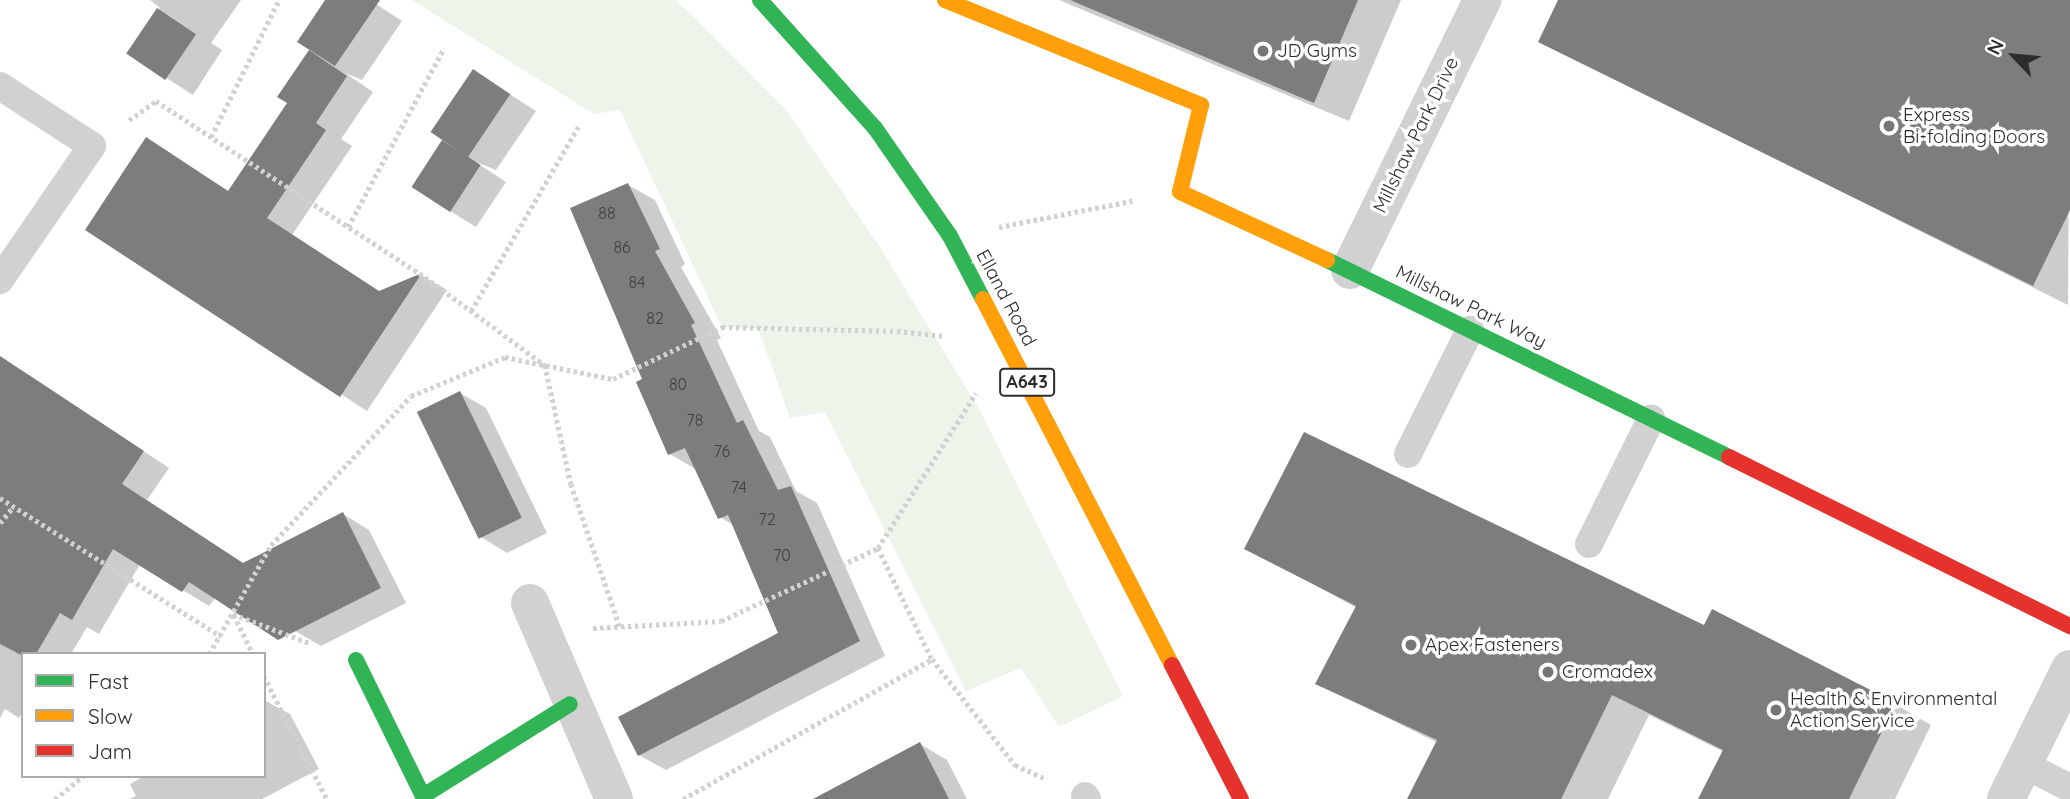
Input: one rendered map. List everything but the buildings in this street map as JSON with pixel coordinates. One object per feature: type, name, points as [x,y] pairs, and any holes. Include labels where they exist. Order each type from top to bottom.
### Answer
[{"type":"street","name":"Elland Road","points":[[760,0],[875,128],[950,236],[1241,799]]},
{"type":"street","points":[[946,0],[1201,105],[1180,192]]},
{"type":"street","name":"Millshaw Park Drive","points":[[1350,270],[1482,0]]},
{"type":"street","name":"Millshaw Park Way","points":[[1180,192],[1350,270],[2070,626]]},
{"type":"street","points":[[535,617],[570,704],[614,799]]},
{"type":"street","points":[[356,660],[423,796],[570,704]]},
{"type":"street","points":[[2006,799],[2070,669]]},
{"type":"lane","points":[[0,86],[92,146],[0,280]]},
{"type":"lane","points":[[1408,454],[1470,330]]},
{"type":"lane","points":[[1589,544],[1651,419]]},
{"type":"lane","points":[[2024,764],[2070,788]]},
{"type":"path","points":[[211,137],[279,0]]},
{"type":"path","points":[[348,227],[443,50]]},
{"type":"path","points":[[92,146],[156,101],[348,227],[545,365],[571,484],[620,627]]},
{"type":"path","points":[[471,311],[578,127]]},
{"type":"path","points":[[950,236],[1180,192]]},
{"type":"path","points":[[210,652],[271,545],[411,396],[505,356],[613,379],[722,327],[897,331],[1007,344],[878,548],[721,621],[620,627],[535,617]]},
{"type":"path","points":[[0,498],[221,636]]},
{"type":"path","points":[[0,523],[13,507]]},
{"type":"path","points":[[878,548],[932,659],[1015,765],[1086,797]]},
{"type":"path","points":[[233,614],[252,652]]},
{"type":"path","points":[[233,614],[356,660]]},
{"type":"path","points":[[683,799],[932,659]]},
{"type":"path","points":[[266,680],[327,799]]},
{"type":"path","points":[[55,799],[81,778]]},
{"type":"shaded area","points":[[412,0],[675,0],[693,16],[787,111],[881,249],[979,409],[1123,696],[1059,727],[1021,668],[966,691],[825,412],[790,418],[758,328],[722,327],[620,110],[594,114]]},
{"type":"traffic: fast","points":[[760,0],[875,128],[950,236],[983,299]]},
{"type":"traffic: fast","points":[[1327,260],[1729,457]]},
{"type":"traffic: fast","points":[[356,660],[423,796],[570,704]]},
{"type":"traffic: slow","points":[[945,0],[1201,105],[1180,192],[1327,260]]},
{"type":"traffic: slow","points":[[983,299],[1172,665]]},
{"type":"traffic: jam","points":[[1729,457],[2070,626]]},
{"type":"traffic: jam","points":[[1172,665],[1241,799]]},
{"type":"place","name":"JD Gyms","points":[[1263,51]]},
{"type":"place","name":"Express Bi-folding Doors","points":[[1889,126]]},
{"type":"place","name":"Apex Fasteners","points":[[1411,645]]},
{"type":"place","name":"Cromadex","points":[[1548,672]]},
{"type":"place","name":"Health & Environmental Action Service","points":[[1776,710]]}]
